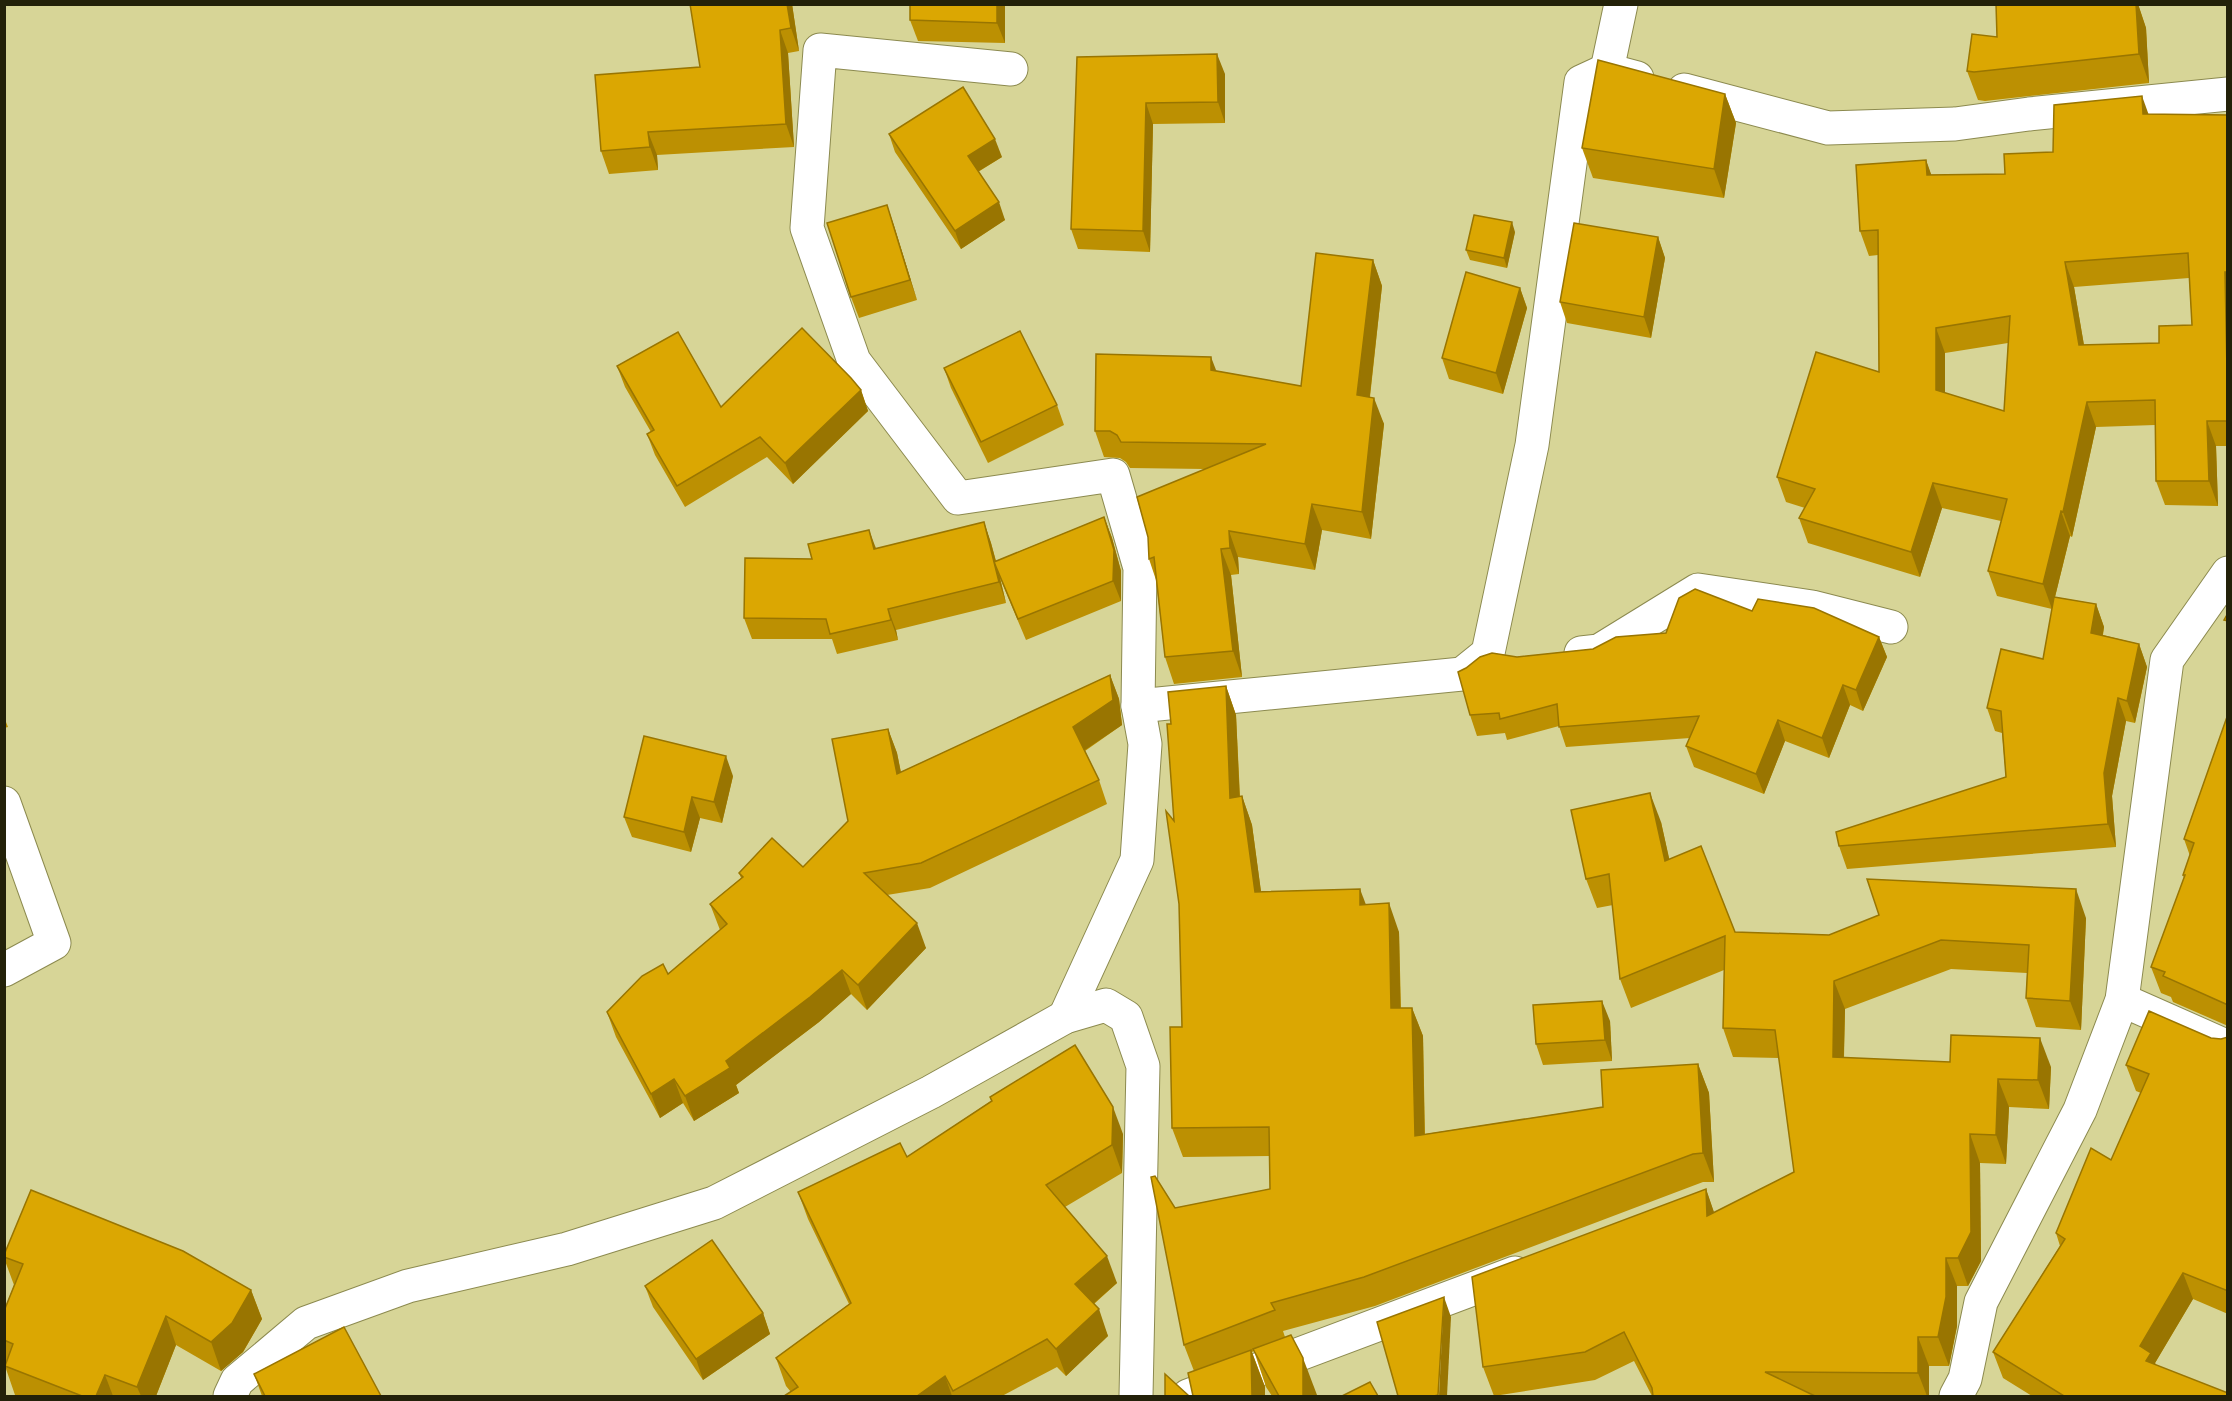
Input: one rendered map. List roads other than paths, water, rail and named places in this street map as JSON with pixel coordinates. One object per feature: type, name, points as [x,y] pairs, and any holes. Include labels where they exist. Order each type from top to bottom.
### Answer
[{"type":"street","points":[[1607,70],[1620,4]]},
{"type":"street","points":[[1011,69],[820,50],[807,228],[854,361],[958,498],[1113,474],[1140,568],[1138,706],[1145,744],[1137,860],[1065,1017]]},
{"type":"street","points":[[1138,706],[1462,674],[1501,655],[1533,445],[1581,82],[1607,70],[1828,128],[1955,124],[2228,94]]},
{"type":"street","points":[[1967,1391],[1981,1302],[2080,1110],[2122,999],[2167,660],[2228,573]]},
{"type":"street","points":[[1556,656],[1599,651],[1698,590],[1812,607],[1891,627]]},
{"type":"street","points":[[4,803],[54,943],[4,970]]},
{"type":"street","points":[[2122,999],[2228,1047]]},
{"type":"street","points":[[230,1396],[237,1381],[306,1323],[408,1286],[567,1249],[714,1203],[931,1092],[1065,1017],[1106,1005],[1126,1017],[1143,1066],[1136,1396]]},
{"type":"street","points":[[1188,1396],[1543,1262]]}]
